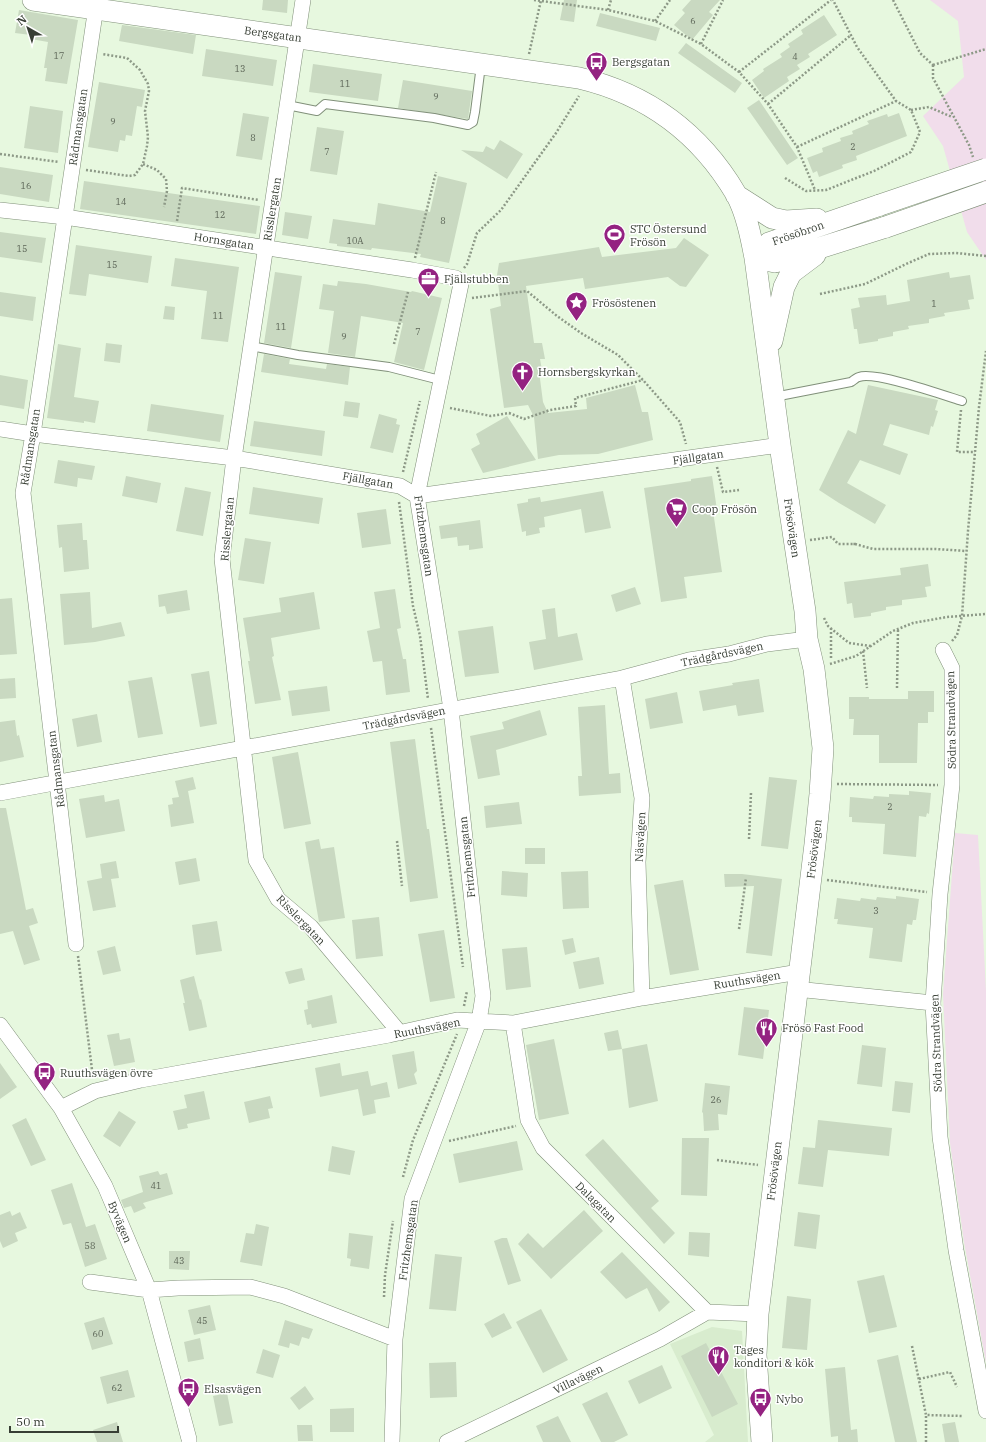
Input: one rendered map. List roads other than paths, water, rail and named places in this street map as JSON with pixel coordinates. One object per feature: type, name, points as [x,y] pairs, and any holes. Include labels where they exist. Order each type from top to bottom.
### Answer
[{"type":"street","name":"Bergsgatan","points":[[33,0],[96,5],[297,37],[579,78],[597,82],[633,96],[658,110],[680,126],[700,145],[736,195],[750,230],[755,258]]},
{"type":"street","name":"Risslergatan","points":[[303,0],[234,458],[222,559],[242,748],[256,860],[278,899],[310,927],[400,1033]]},
{"type":"street","name":"Rådmansgatan","points":[[76,944],[23,493],[96,5]]},
{"type":"street","name":"Frösöbron","points":[[755,258],[769,243],[880,205],[981,166]]},
{"type":"street","name":"Frösöbron","points":[[755,258],[775,262],[886,228],[986,192]]},
{"type":"street","points":[[736,195],[772,218],[786,221],[842,218]]},
{"type":"street","name":"Hornsgatan","points":[[0,210],[65,217],[446,276]]},
{"type":"street","points":[[768,357],[784,287],[791,273],[825,246]]},
{"type":"street","name":"Frösövägen","points":[[755,258],[780,445],[805,611],[807,638],[822,667],[823,748],[820,801],[758,1314],[756,1355],[762,1442]]},
{"type":"street","name":"Fritzhemsgatan","points":[[392,1442],[395,1339],[412,1199],[479,1021],[483,996],[474,930],[451,709],[417,496],[440,380],[459,300],[461,284],[456,278],[446,276]]},
{"type":"street","name":"Fjällgatan","points":[[0,429],[234,458],[400,486],[417,496],[780,445]]},
{"type":"street","name":"Trädgårdsvägen","points":[[0,793],[622,678],[689,660],[729,654],[767,644],[807,638]]},
{"type":"street","name":"Södra Strandvägen","points":[[943,650],[952,668],[952,785],[940,894],[933,1003],[940,1137],[956,1250],[986,1411]]},
{"type":"street","name":"Näsvägen","points":[[622,678],[642,798],[638,862],[642,998]]},
{"type":"street","name":"Ruuthsvägen","points":[[61,1108],[95,1091],[141,1080],[400,1033],[460,1020],[513,1023],[642,998],[798,981],[933,1003]]},
{"type":"street","name":"Dalagatan","points":[[513,1023],[528,1120],[543,1148],[707,1312]]},
{"type":"street","name":"Byvägen","points":[[0,1025],[61,1108],[104,1186],[149,1290],[189,1442]]},
{"type":"street","points":[[90,1282],[149,1290],[250,1287],[284,1296],[395,1339]]},
{"type":"street","points":[[707,1312],[758,1314]]},
{"type":"street","name":"Villavägen","points":[[447,1442],[660,1339],[707,1312]]},
{"type":"lane","points":[[287,105],[317,111],[325,104],[434,118],[468,125],[472,122],[475,112],[481,64]]},
{"type":"lane","points":[[251,346],[298,355],[389,367],[440,380]]},
{"type":"lane","points":[[774,397],[852,382],[859,376],[874,376],[962,401]]},
{"type":"place","name":"Bergsgatan","points":[[597,82]]},
{"type":"place","name":"STC Östersund Frösön","points":[[614,254]]},
{"type":"place","name":"Fjällstubben","points":[[428,298]]},
{"type":"place","name":"Frösöstenen","points":[[576,322]]},
{"type":"place","name":"Hornsbergskyrkan","points":[[522,392]]},
{"type":"place","name":"Coop Frösön","points":[[677,528]]},
{"type":"place","name":"Frösö Fast Food","points":[[766,1048]]},
{"type":"place","name":"Ruuthsvägen övre","points":[[44,1092]]},
{"type":"place","name":"Tages konditori & kök","points":[[718,1376]]},
{"type":"place","name":"Elsasvägen","points":[[189,1408]]},
{"type":"place","name":"Nybo","points":[[760,1418]]}]
